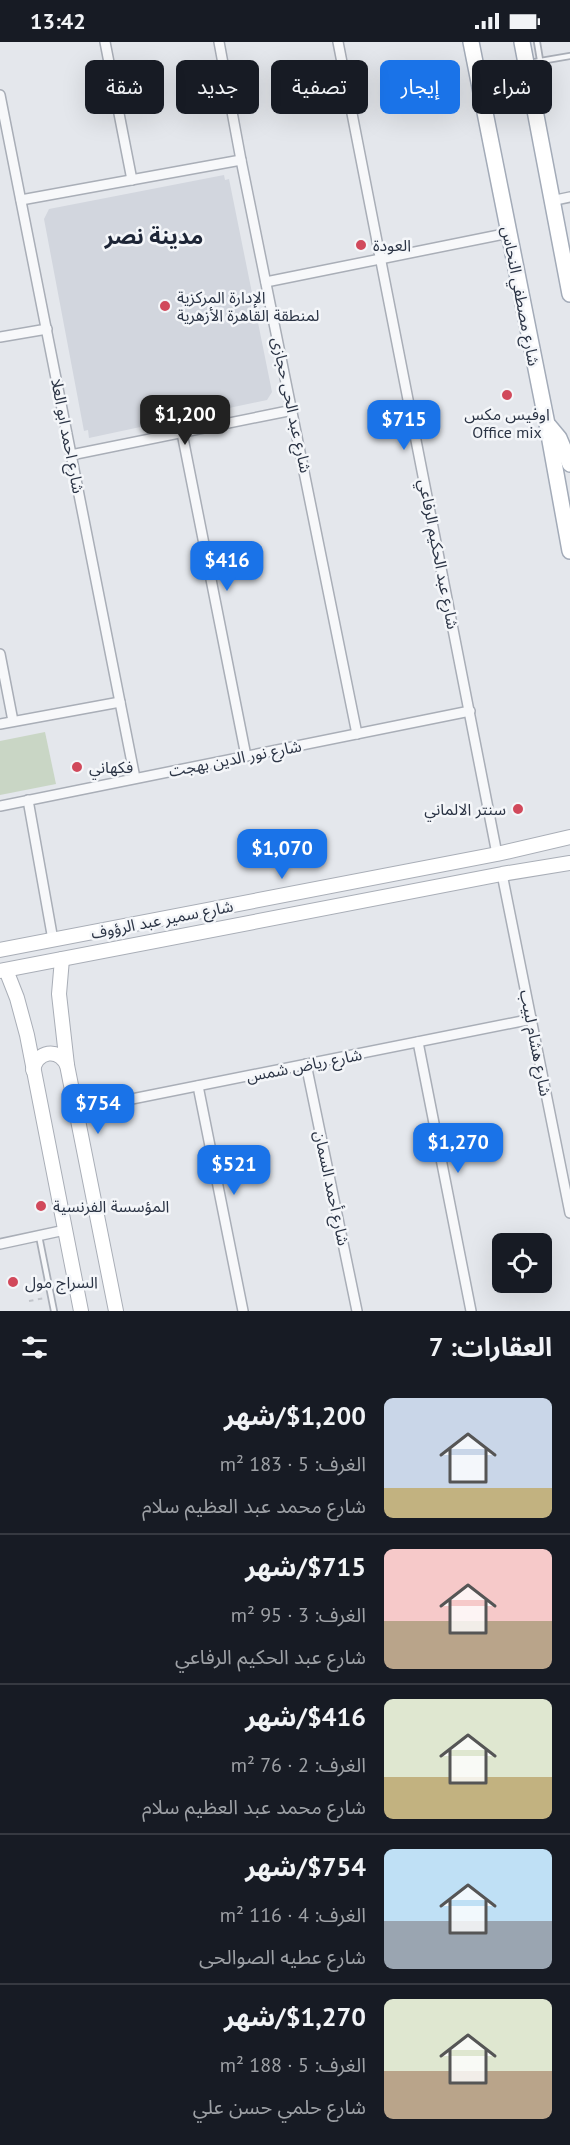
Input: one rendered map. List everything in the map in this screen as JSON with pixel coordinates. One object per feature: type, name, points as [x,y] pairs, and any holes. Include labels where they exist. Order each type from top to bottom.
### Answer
[{"type":"main road","points":[[522,42],[525,60]]},
{"type":"main road","name":"شارع مصطفي النحاس","points":[[471,43],[570,551]]},
{"type":"main road","points":[[535,114],[551,201],[566,248],[570,294]]},
{"type":"main road","points":[[547,424],[559,438],[570,464]]},
{"type":"street","points":[[105,42],[132,180]]},
{"type":"street","name":"شارع عبد الحى حجازى","points":[[219,42],[357,734]]},
{"type":"street","name":"شارع عبد الحكيم الرفاعي","points":[[338,42],[497,854]]},
{"type":"street","name":"شارع احمد ابو العلا","points":[[0,94],[135,778]]},
{"type":"street","points":[[21,200],[241,160]]},
{"type":"street","points":[[551,201],[570,197]]},
{"type":"street","points":[[266,282],[509,233]]},
{"type":"street","points":[[0,338],[47,329]]},
{"type":"street","points":[[71,455],[293,410]]},
{"type":"street","points":[[182,433],[246,756]]},
{"type":"street","points":[[0,654],[13,721]]},
{"type":"street","points":[[0,724],[120,702]]},
{"type":"street","name":"شارع نور الدين بهجت","points":[[0,806],[470,711]]},
{"type":"street","points":[[28,800],[53,940]]},
{"type":"street","name":"شارع سمير عبد الرؤوف","points":[[0,950],[497,854],[570,837]]},
{"type":"street","name":"شارع سمير عبد الرؤوف","points":[[3,970],[501,874],[570,863]]},
{"type":"street","name":"شارع هشام لبيب","points":[[501,874],[570,1213]]},
{"type":"street","points":[[62,959],[59,994],[67,1065],[116,1311]]},
{"type":"street","points":[[3,970],[22,1017],[81,1311]]},
{"type":"street","name":"شارع رياض شمس","points":[[77,1110],[532,1019]]},
{"type":"street","points":[[418,1042],[471,1311]]},
{"type":"street","points":[[33,1070],[40,1056],[51,1053],[61,1056],[67,1065]]},
{"type":"street","name":"شارع أحمد السمان","points":[[306,1064],[357,1311]]},
{"type":"street","points":[[198,1086],[243,1311]]},
{"type":"street","points":[[0,1244],[65,1230]]},
{"type":"lane","points":[[537,42],[540,60],[554,56],[570,56]]},
{"type":"lane","points":[[39,1236],[54,1311]]},
{"type":"shaded area","points":[[224,175],[225,180],[229,179],[272,392],[267,400],[89,438],[88,430],[84,431],[44,219],[49,209]]},
{"type":"green space","points":[[45,732],[56,784],[0,795],[0,741]]},
{"type":"place","name":"العودة","points":[[361,245]]},
{"type":"place","name":"الإدارة المركزية لمنطقة القاهرة الأزهرية","points":[[165,306]]},
{"type":"place","name":"اوفيس مكس Office mix","points":[[507,395]]},
{"type":"place","name":"فكهاني","points":[[77,767]]},
{"type":"place","name":"سنتر الالماني","points":[[518,809]]},
{"type":"place","name":"المؤسسة الفرنسية","points":[[41,1206]]},
{"type":"place","name":"السراج مول","points":[[13,1282]]},
{"type":"district","name":"مدينة نصر","points":[[154,236]]}]
